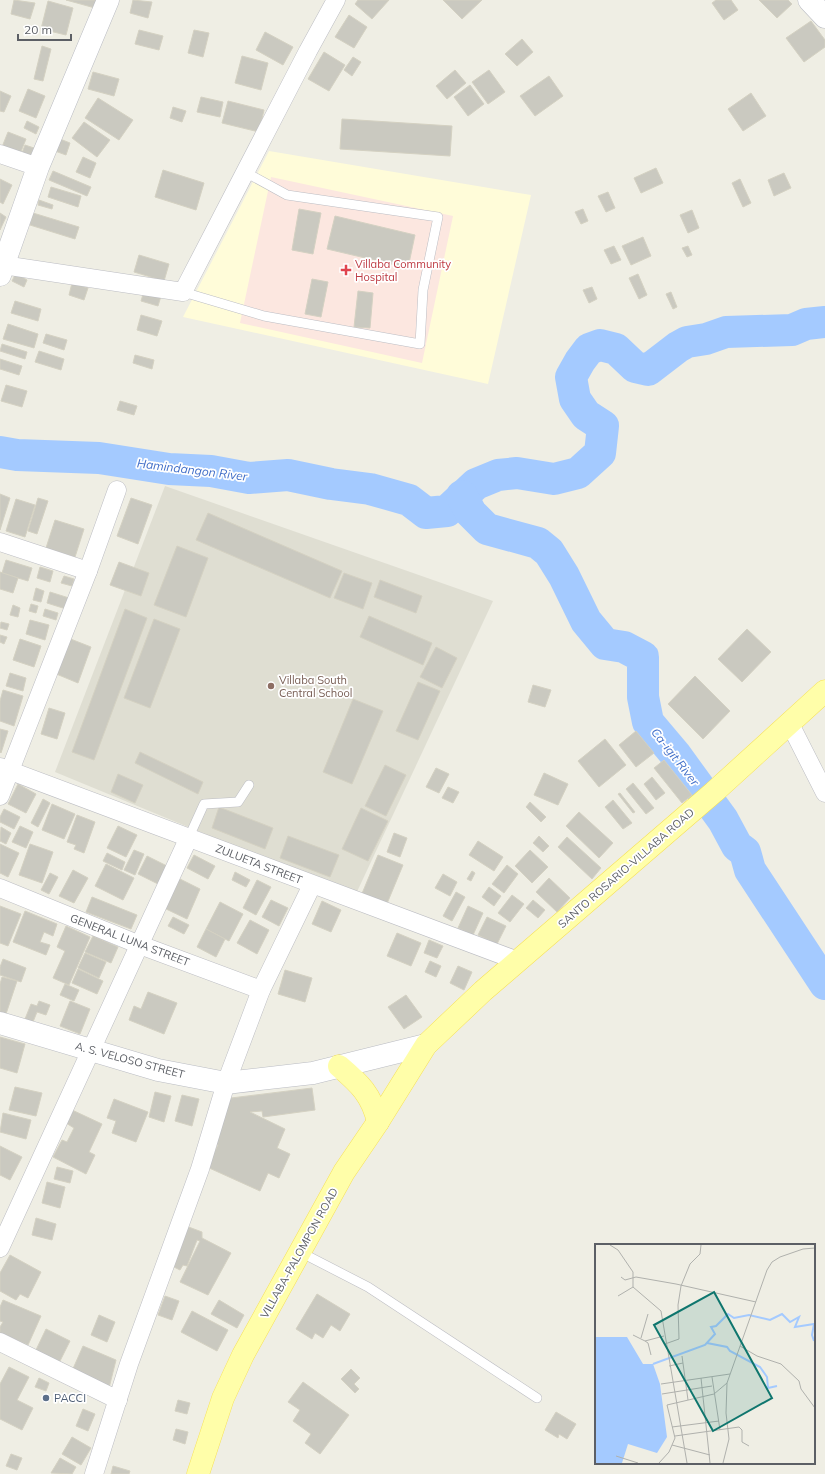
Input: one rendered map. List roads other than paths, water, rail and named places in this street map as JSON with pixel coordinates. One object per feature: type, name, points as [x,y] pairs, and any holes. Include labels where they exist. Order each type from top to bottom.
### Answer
[{"type":"main road","name":"SANTO ROSARIO-VILLABA ROAD","points":[[426,1045],[483,990],[707,798],[825,691]]},
{"type":"main road","name":"VILLABA-PALOMPON ROAD","points":[[198,1474],[223,1398],[243,1355],[344,1172],[378,1122],[426,1045]]},
{"type":"main road","points":[[340,1066],[359,1083],[375,1106],[378,1122]]},
{"type":"street","points":[[108,0],[38,167],[2,270],[183,292],[336,0]]},
{"type":"street","points":[[809,0],[825,17]]},
{"type":"street","points":[[0,154],[38,167]]},
{"type":"street","points":[[0,796],[5,769],[88,571],[117,490]]},
{"type":"street","points":[[0,542],[88,571]]},
{"type":"street","points":[[790,724],[825,793]]},
{"type":"street","name":"ZULUETA STREET","points":[[5,769],[518,961]]},
{"type":"street","points":[[0,1248],[189,837]]},
{"type":"street","points":[[94,1474],[129,1364],[200,1169],[226,1083],[260,990],[312,885]]},
{"type":"street","name":"GENERAL LUNA STREET","points":[[0,888],[140,945],[260,990]]},
{"type":"street","name":"A. S. VELOSO STREET","points":[[0,1023],[158,1070],[226,1083],[313,1073],[426,1045]]},
{"type":"street","points":[[0,1342],[118,1400]]},
{"type":"lane","points":[[183,292],[264,316],[420,344],[423,290],[438,217],[287,195],[245,172]]},
{"type":"lane","points":[[189,837],[204,804],[238,802],[248,785]]},
{"type":"lane","points":[[300,1252],[368,1287],[537,1398]]},
{"type":"waterway","name":"Hamindangon River","points":[[0,452],[17,455],[99,458],[169,469],[211,471],[249,478],[288,475],[331,484],[370,489],[409,500],[426,513],[447,511],[476,484],[498,475],[517,473],[554,479],[578,473],[600,453],[603,426],[586,415],[575,399],[571,377],[589,349],[600,345],[616,349],[635,367],[648,370],[687,342],[706,339],[726,332],[792,330],[806,324],[825,322]]},
{"type":"waterway","name":"Ca-igit River","points":[[462,496],[471,513],[487,529],[538,543],[549,552],[564,576],[586,621],[605,644],[624,647],[643,657],[643,697],[648,722],[675,754],[723,820],[737,846],[745,852],[750,870],[825,984]]},
{"type":"place","name":"Villaba Community Hospital","points":[[346,270]]},
{"type":"place","name":"Villaba South Central School","points":[[271,686]]},
{"type":"place","name":"PACCI","points":[[46,1398]]}]
